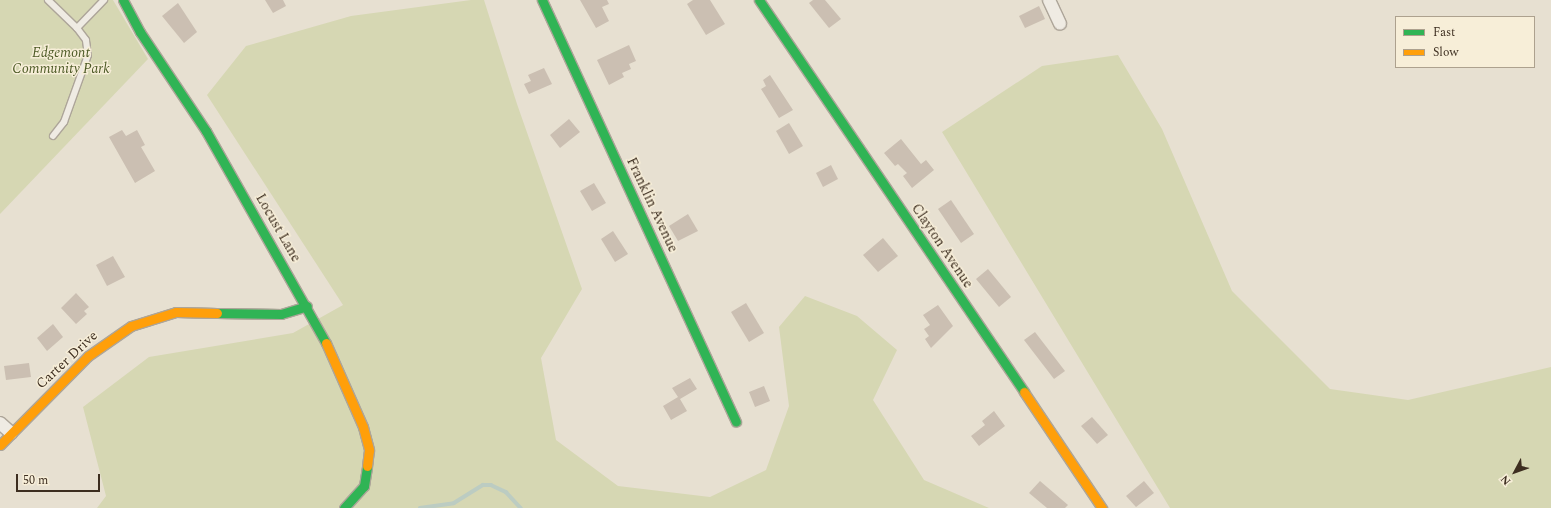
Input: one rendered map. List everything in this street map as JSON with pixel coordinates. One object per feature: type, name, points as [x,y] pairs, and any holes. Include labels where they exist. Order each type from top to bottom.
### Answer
[{"type":"street","name":"Locust Lane","points":[[123,0],[140,32],[206,131],[307,306],[364,427],[369,450],[364,486],[344,508]]},
{"type":"street","name":"Franklin Avenue","points":[[542,0],[736,421]]},
{"type":"street","name":"Clayton Avenue","points":[[759,0],[1102,508]]},
{"type":"street","points":[[1049,0],[1060,24]]},
{"type":"street","name":"Carter Drive","points":[[0,445],[88,356],[132,326],[176,312],[282,314],[307,306]]},
{"type":"street","points":[[0,422],[11,433]]},
{"type":"lane","points":[[48,0],[77,28],[86,40],[88,55],[64,122],[53,136]]},
{"type":"lane","points":[[77,28],[104,0]]},
{"type":"green space","name":"Edgemont Community Park","points":[[0,0],[113,0],[148,59],[0,214]]},
{"type":"green space","points":[[471,0],[484,0],[517,104],[582,289],[541,358],[556,440],[618,486],[710,497],[766,470],[789,406],[779,327],[805,296],[857,316],[897,350],[873,400],[924,480],[989,508],[97,508],[106,496],[83,407],[149,357],[293,333],[343,305],[207,95],[246,46],[351,16]]},
{"type":"green space","points":[[1118,55],[1162,129],[1232,291],[1330,389],[1408,400],[1551,367],[1551,508],[1170,508],[942,132],[1042,66]]},
{"type":"building","points":[[265,0],[283,0],[286,6],[273,13]]},
{"type":"building","points":[[580,0],[607,0],[609,4],[602,7],[609,21],[596,28]]},
{"type":"building","points":[[693,0],[710,0],[725,24],[706,35],[687,4]]},
{"type":"building","points":[[813,0],[825,0],[841,19],[829,28],[809,3]]},
{"type":"building","points":[[178,3],[197,32],[184,43],[162,16]]},
{"type":"building","points":[[1039,6],[1045,19],[1025,28],[1019,16]]},
{"type":"building","points":[[629,45],[636,61],[629,64],[631,69],[622,73],[624,77],[609,85],[597,60]]},
{"type":"building","points":[[544,68],[552,84],[529,94],[524,84],[531,81],[528,75]]},
{"type":"building","points":[[770,75],[793,110],[779,118],[761,89],[766,86],[763,80]]},
{"type":"building","points":[[569,119],[580,132],[560,148],[550,135]]},
{"type":"building","points":[[789,123],[803,146],[789,154],[776,131]]},
{"type":"building","points":[[122,130],[126,136],[137,130],[145,145],[141,147],[155,171],[135,183],[109,137]]},
{"type":"building","points":[[901,139],[921,164],[926,160],[934,170],[912,188],[903,176],[907,173],[898,164],[895,166],[884,153]]},
{"type":"building","points":[[831,165],[838,179],[823,187],[816,173]]},
{"type":"building","points":[[594,183],[606,203],[592,211],[580,191]]},
{"type":"building","points":[[951,200],[974,234],[961,243],[938,209]]},
{"type":"building","points":[[688,214],[698,231],[678,241],[669,226]]},
{"type":"building","points":[[613,231],[628,254],[615,262],[601,239]]},
{"type":"building","points":[[883,238],[898,256],[878,272],[863,255]]},
{"type":"building","points":[[113,256],[125,277],[107,286],[96,265]]},
{"type":"building","points":[[988,269],[1011,297],[999,307],[976,279]]},
{"type":"building","points":[[76,293],[89,307],[84,311],[87,314],[76,324],[61,308]]},
{"type":"building","points":[[746,303],[764,333],[749,342],[731,312]]},
{"type":"building","points":[[938,305],[953,326],[931,348],[925,339],[929,336],[924,329],[930,325],[923,315]]},
{"type":"building","points":[[53,324],[63,337],[47,351],[37,338]]},
{"type":"building","points":[[1035,332],[1065,371],[1054,379],[1024,340]]},
{"type":"building","points":[[29,363],[31,377],[6,380],[4,366]]},
{"type":"building","points":[[690,378],[697,389],[680,399],[687,411],[671,420],[663,406],[678,397],[672,388]]},
{"type":"building","points":[[764,386],[770,401],[755,407],[749,392]]},
{"type":"building","points":[[994,411],[1005,426],[979,446],[971,436],[985,425],[982,421]]},
{"type":"building","points":[[1092,417],[1108,435],[1097,444],[1081,426]]},
{"type":"building","points":[[1040,481],[1068,505],[1065,508],[1047,508],[1029,493]]},
{"type":"building","points":[[1144,481],[1154,493],[1136,507],[1126,496]]},
{"type":"waterway","points":[[420,508],[454,503],[483,485],[491,485],[506,492],[521,508]]},
{"type":"traffic: fast","points":[[123,0],[140,32],[206,131],[326,343]]},
{"type":"traffic: fast","points":[[542,0],[736,421]]},
{"type":"traffic: fast","points":[[759,0],[1024,392]]},
{"type":"traffic: fast","points":[[217,313],[281,314],[307,306]]},
{"type":"traffic: fast","points":[[344,508],[364,486],[367,466]]},
{"type":"traffic: slow","points":[[0,445],[88,356],[131,326],[176,312],[217,313]]},
{"type":"traffic: slow","points":[[326,343],[363,427],[369,450],[367,466]]},
{"type":"traffic: slow","points":[[1024,392],[1102,508]]}]
